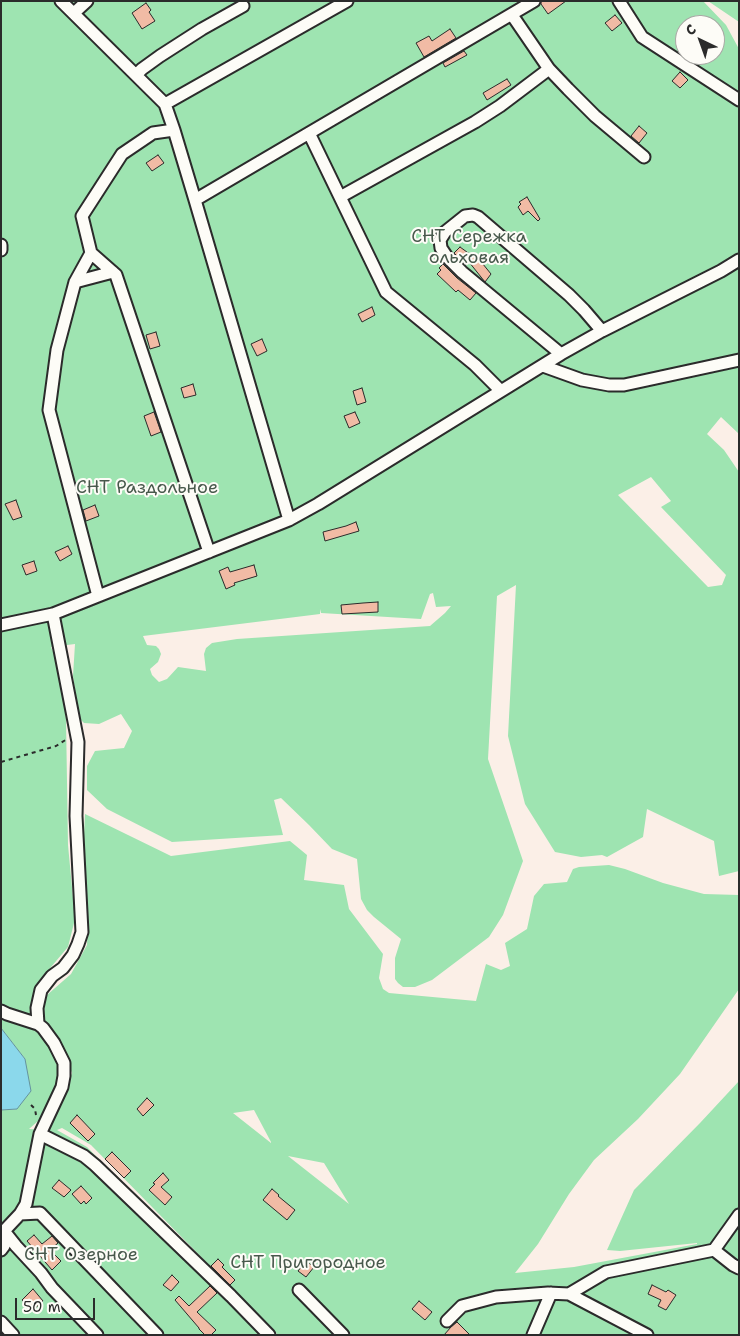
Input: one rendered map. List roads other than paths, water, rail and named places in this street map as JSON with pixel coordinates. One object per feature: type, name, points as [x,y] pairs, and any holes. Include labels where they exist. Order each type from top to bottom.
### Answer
[{"type":"lane","points":[[61,1],[165,104],[289,520]]},
{"type":"lane","points":[[74,13],[87,1]]},
{"type":"lane","points":[[165,104],[347,1]]},
{"type":"lane","points":[[195,200],[534,1]]},
{"type":"lane","points":[[618,1],[642,37],[739,100]]},
{"type":"lane","points":[[136,75],[160,56],[243,6]]},
{"type":"lane","points":[[512,15],[549,69],[595,116],[644,157]]},
{"type":"lane","points":[[340,197],[475,122],[500,106],[549,69]]},
{"type":"lane","points":[[174,130],[153,133],[122,154],[82,216],[92,253],[116,275],[209,552]]},
{"type":"lane","points":[[309,133],[386,292],[474,365],[501,391]]},
{"type":"lane","points":[[561,354],[462,272],[447,257],[441,248],[440,240],[445,232],[465,216],[473,215],[478,217],[569,295],[602,331]]},
{"type":"lane","points":[[1,245],[1,250]]},
{"type":"lane","points":[[92,253],[75,282],[57,350],[48,410],[98,596]]},
{"type":"lane","points":[[1,625],[53,614],[289,520],[561,354],[739,260]]},
{"type":"lane","points":[[75,282],[113,272]]},
{"type":"lane","points":[[543,366],[582,380],[609,385],[624,385],[739,360]]},
{"type":"lane","points":[[38,1024],[37,1008],[41,990],[45,983],[63,968],[73,955],[82,932],[76,816],[78,742],[53,614]]},
{"type":"lane","points":[[1,1011],[38,1024],[48,1033],[64,1063],[62,1087],[40,1134],[26,1204],[20,1214],[3,1229]]},
{"type":"lane","points":[[40,1134],[84,1156],[96,1165],[269,1335]]},
{"type":"lane","points":[[20,1214],[40,1213],[157,1335]]},
{"type":"lane","points":[[568,1294],[606,1272],[714,1250],[739,1215]]},
{"type":"lane","points":[[1,1250],[4,1246],[3,1229]]},
{"type":"lane","points":[[3,1229],[52,1288],[97,1335]]},
{"type":"lane","points":[[714,1250],[739,1268]]},
{"type":"lane","points":[[299,1290],[343,1335]]},
{"type":"lane","points":[[533,1335],[551,1293]]},
{"type":"lane","points":[[447,1321],[462,1306],[496,1298],[551,1293],[568,1294],[647,1335]]},
{"type":"lane","points":[[1,1322],[13,1335]]},
{"type":"water","points":[[1,1028],[25,1059],[31,1091],[17,1109],[1,1110]]},
{"type":"park label","name":"СНТ Сережка ольховая","points":[[469,247]]},
{"type":"park label","name":"СНТ Раздольное","points":[[147,488]]},
{"type":"park label","name":"СНТ Озерное","points":[[81,1255]]},
{"type":"park label","name":"СНТ Пригородное","points":[[308,1263]]}]
